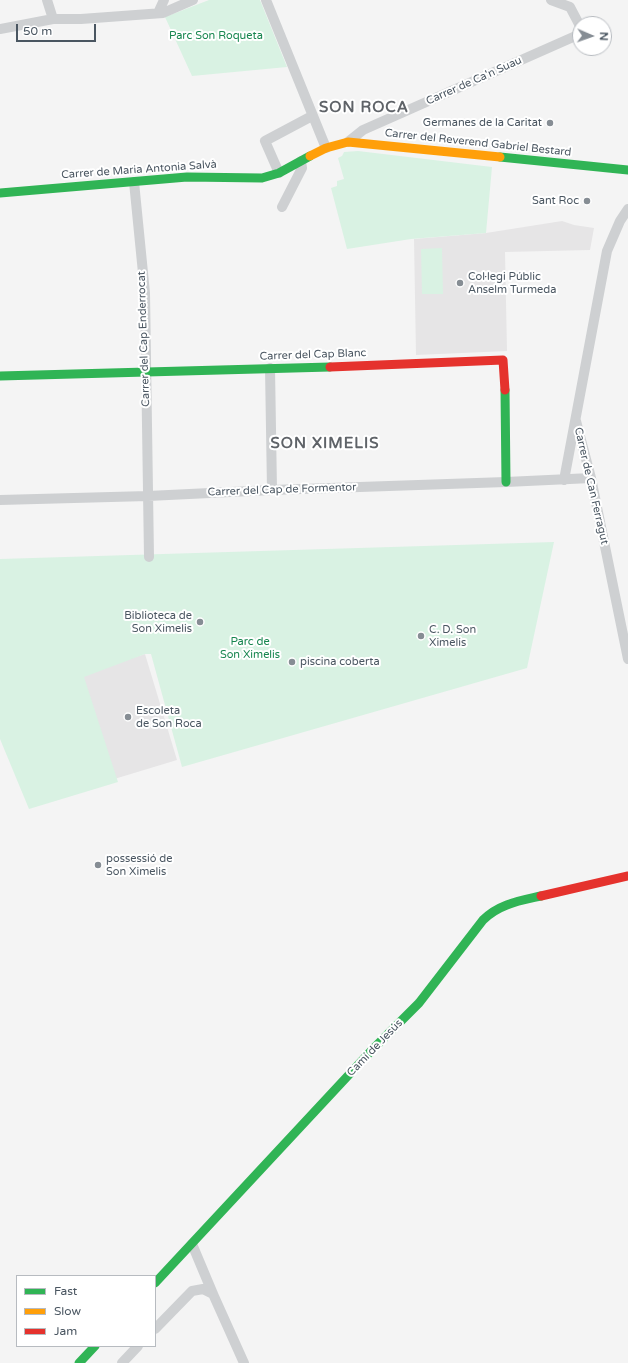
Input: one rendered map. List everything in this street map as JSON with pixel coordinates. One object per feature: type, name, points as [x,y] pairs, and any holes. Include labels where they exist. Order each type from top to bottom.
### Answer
[{"type":"street","points":[[47,0],[53,19]]},
{"type":"street","points":[[158,13],[164,0]]},
{"type":"street","points":[[0,29],[53,19],[81,20],[158,13],[193,0]]},
{"type":"street","points":[[266,0],[326,148]]},
{"type":"street","points":[[552,0],[570,7],[575,16]]},
{"type":"street","name":"Carrer de Ca'n Suau","points":[[348,142],[363,130],[572,38]]},
{"type":"street","points":[[279,173],[265,141],[312,116]]},
{"type":"street","name":"Carrer del Reverend Gabriel Bestard","points":[[301,161],[326,148],[348,142],[628,170]]},
{"type":"street","points":[[282,207],[302,168],[301,161]]},
{"type":"street","name":"Carrer de Maria Antonia Salvà","points":[[0,192],[187,177],[262,178],[279,173],[301,161]]},
{"type":"street","name":"Carrer del Cap Enderrocat","points":[[134,182],[145,293],[148,496]]},
{"type":"street","name":"Carrer de Can Ferragut","points":[[564,480],[607,251],[620,221],[628,209]]},
{"type":"street","name":"Carrer del Cap Blanc","points":[[0,376],[503,360],[506,412],[506,482]]},
{"type":"street","points":[[270,368],[272,490]]},
{"type":"street","name":"Carrer de Can Ferragut","points":[[575,417],[591,478],[628,659]]},
{"type":"street","points":[[564,480],[591,478]]},
{"type":"street","name":"Carrer del Cap de Formentor","points":[[0,500],[148,496],[272,490],[564,480]]},
{"type":"street","points":[[148,496],[149,557]]},
{"type":"street","name":"Camí de Jesús","points":[[156,1282],[371,1051],[419,1004],[483,920],[494,910],[507,904],[628,876]]},
{"type":"street","points":[[192,1244],[244,1363]]},
{"type":"street","points":[[156,1328],[192,1291],[203,1289],[213,1294]]},
{"type":"street","points":[[79,1363],[94,1347]]},
{"type":"street","points":[[122,1363],[137,1347]]},
{"type":"shaded area","name":"Col·legi Públic Anselm Turmeda","points":[[562,221],[574,225],[594,228],[590,250],[505,252],[507,351],[416,355],[414,239],[486,233]]},
{"type":"shaded area","name":"Escoleta de Son Roca","points":[[145,654],[177,760],[111,780],[78,675]]},
{"type":"green space","name":"Parc Son Roqueta","points":[[209,0],[260,0],[287,67],[192,76],[165,17]]},
{"type":"green space","points":[[358,151],[492,167],[486,233],[411,239],[347,249],[331,188],[337,186],[337,181],[344,179],[338,158],[342,156],[344,152]]},
{"type":"green space","points":[[442,248],[443,294],[422,294],[421,249]]},
{"type":"green space","name":"Parc de Son Ximelis","points":[[554,542],[527,668],[182,767],[151,654],[145,654],[84,677],[118,782],[29,809],[0,739],[0,559]]},
{"type":"traffic: fast","points":[[0,193],[187,177],[262,178],[279,173],[310,156]]},
{"type":"traffic: fast","points":[[500,157],[628,170]]},
{"type":"traffic: fast","points":[[0,376],[330,367]]},
{"type":"traffic: fast","points":[[505,390],[506,482]]},
{"type":"traffic: fast","points":[[156,1282],[371,1051],[419,1003],[483,920],[496,910],[503,907],[541,896]]},
{"type":"traffic: fast","points":[[79,1363],[94,1347]]},
{"type":"traffic: slow","points":[[310,156],[326,148],[348,142],[500,157]]},
{"type":"traffic: jam","points":[[330,367],[503,360],[505,390]]},
{"type":"traffic: jam","points":[[541,896],[628,876]]},
{"type":"place","name":"Germanes de la Caritat","points":[[550,123]]},
{"type":"place","name":"Sant Roc","points":[[587,201]]},
{"type":"place","name":"Col·legi Públic Anselm Turmeda","points":[[460,283]]},
{"type":"place","name":"Biblioteca de Son Ximelis","points":[[200,622]]},
{"type":"place","name":"C. D. Son Ximelis","points":[[421,636]]},
{"type":"place","name":"piscina coberta","points":[[292,662]]},
{"type":"place","name":"Escoleta de Son Roca","points":[[128,717]]},
{"type":"place","name":"possessió de Son Ximelis","points":[[98,865]]},
{"type":"district","name":"SON ROCA","points":[[364,108]]},
{"type":"district","name":"SON XIMELIS","points":[[325,444]]}]
